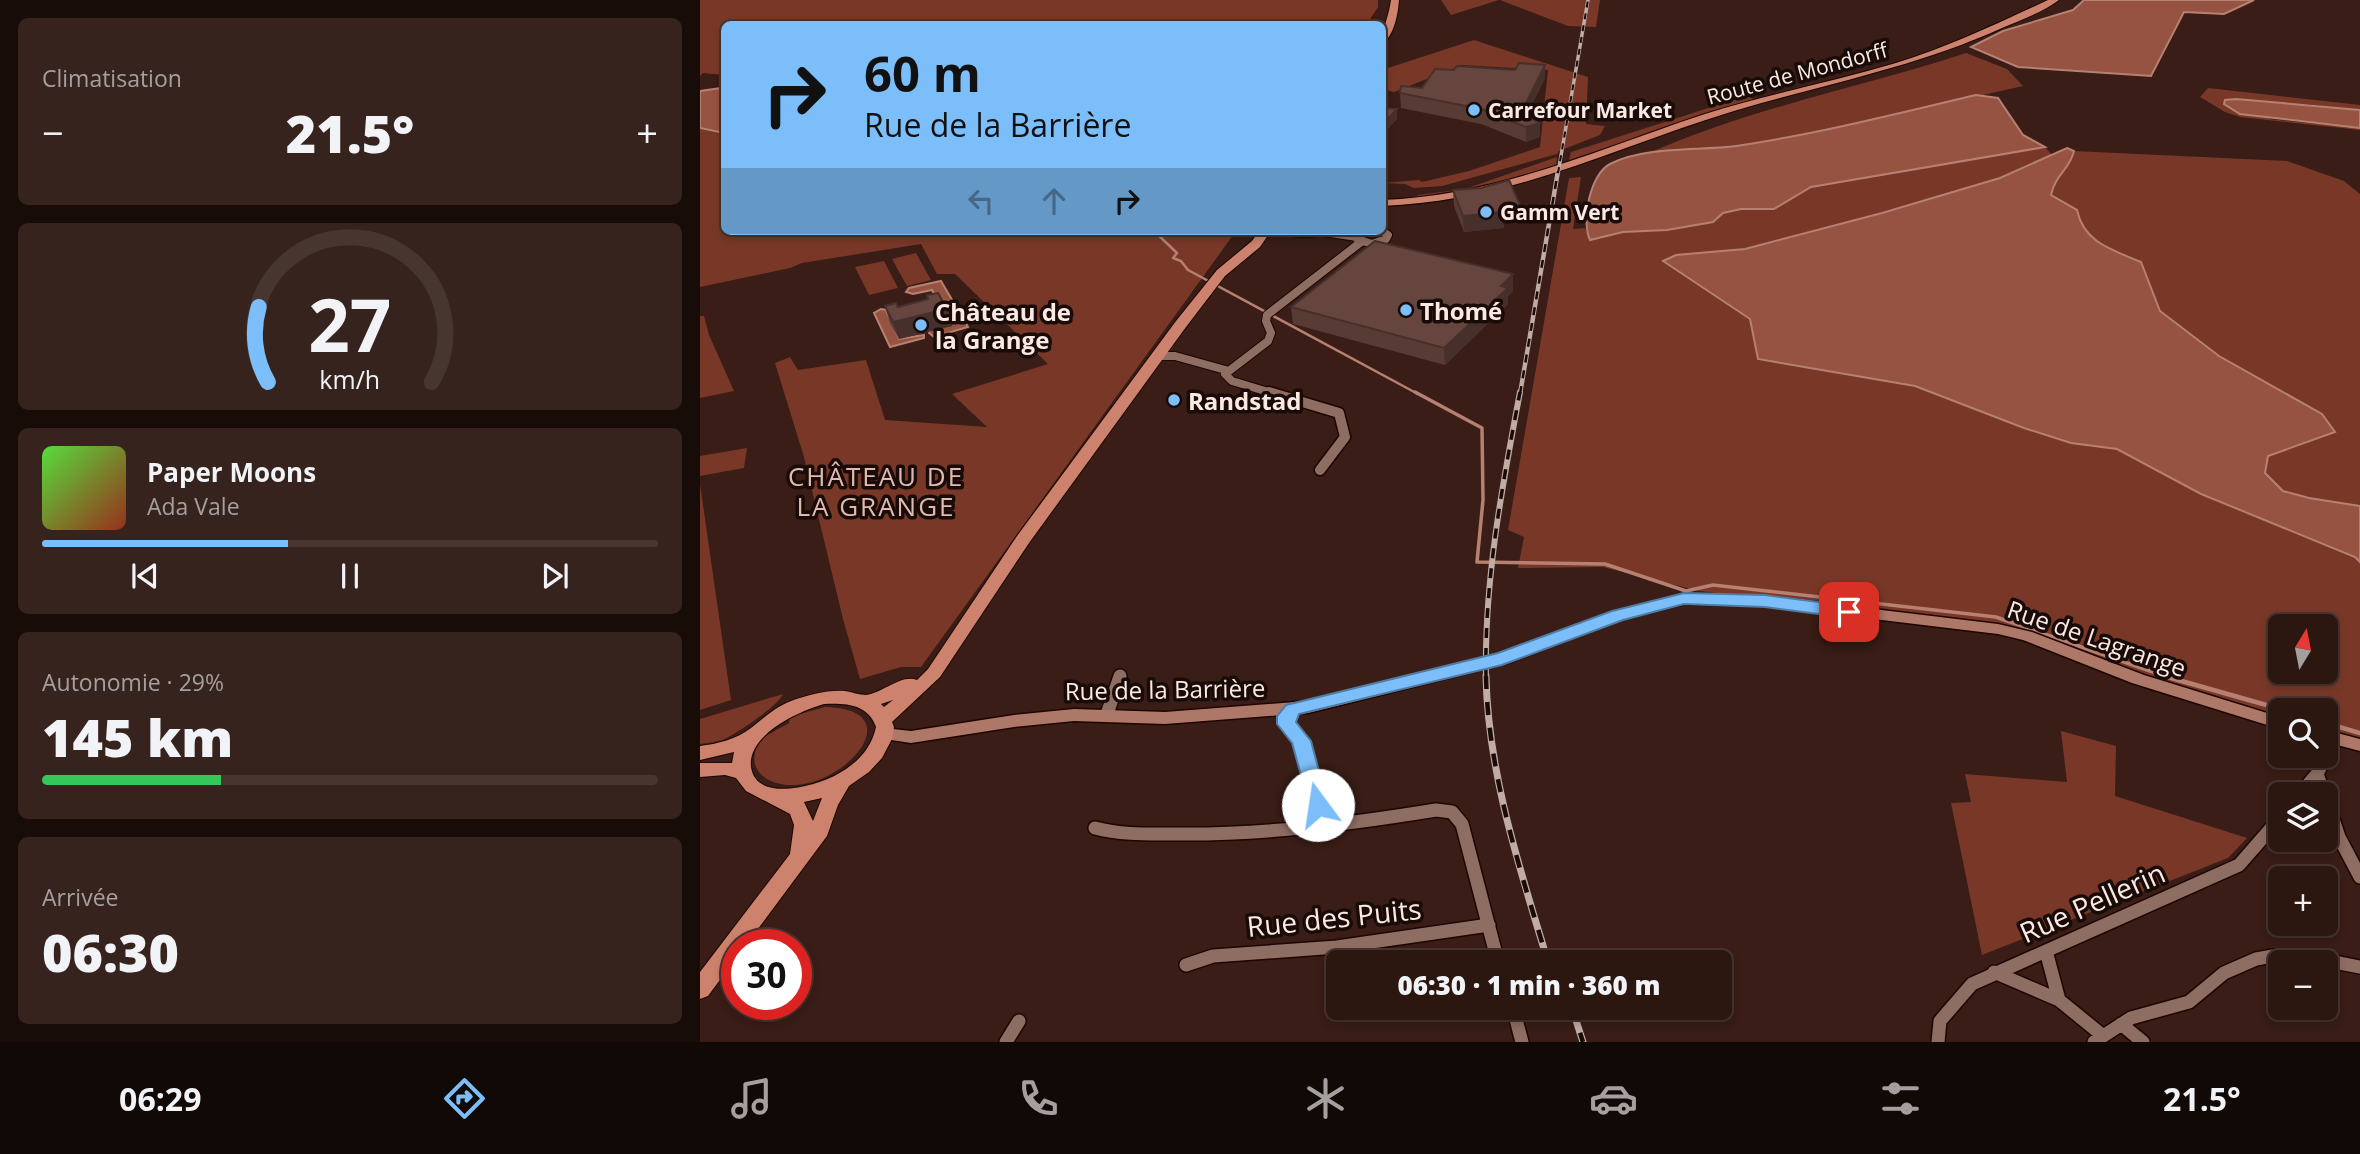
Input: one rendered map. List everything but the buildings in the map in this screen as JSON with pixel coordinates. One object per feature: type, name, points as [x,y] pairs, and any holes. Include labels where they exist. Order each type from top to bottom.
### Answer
[{"type":"main road","points":[[1386,33],[1393,16],[1395,0]]},
{"type":"main road","name":"Route de Mondorff","points":[[1386,204],[1439,200],[1503,187],[1719,113],[1839,82],[1934,53],[2055,0]]},
{"type":"main road","points":[[776,795],[805,794],[841,782],[875,755],[883,727],[897,704],[925,684],[1023,540],[1158,356],[1221,274],[1256,244],[1262,235]]},
{"type":"main road","points":[[1256,244],[1276,235]]},
{"type":"main road","points":[[864,702],[894,693],[916,681],[944,655]]},
{"type":"main road","points":[[700,753],[722,750],[754,735],[775,717],[804,703],[837,697],[864,702],[877,709],[883,727]]},
{"type":"main road","points":[[742,773],[742,757],[754,735]]},
{"type":"main road","points":[[700,770],[725,768],[742,773],[751,785],[776,795],[799,809],[804,832],[798,859]]},
{"type":"main road","points":[[700,989],[707,969],[820,830],[828,805],[841,782]]},
{"type":"street","points":[[1362,235],[1372,244],[1384,241],[1388,235],[1386,234]]},
{"type":"street","points":[[1227,373],[1268,341],[1271,333],[1266,321],[1267,315],[1360,235]]},
{"type":"street","points":[[1158,356],[1175,356],[1227,373],[1232,381],[1339,412],[1345,437],[1320,470]]},
{"type":"street","name":"Rue de Lagrange","points":[[1527,650],[1619,615],[1684,599],[1765,601],[1998,629],[2027,636],[2151,683],[2268,719]]},
{"type":"street","name":"Rue de la Barrière","points":[[883,727],[911,737],[1040,717],[1107,714],[1165,718],[1292,709],[1485,663],[1527,650]]},
{"type":"street","points":[[1107,714],[1120,676]]},
{"type":"street","points":[[1292,709],[1286,724],[1301,741],[1323,826]]},
{"type":"street","points":[[2338,740],[2360,745]]},
{"type":"street","points":[[2311,782],[2321,768]]},
{"type":"street","points":[[2318,774],[2321,782]]},
{"type":"street","points":[[1096,828],[1108,832],[1180,835],[1323,826],[1436,810],[1457,814],[1495,950]]},
{"type":"street","name":"Rue Pellerin","points":[[1938,1042],[1940,1021],[1972,984],[2239,865],[2268,832]]},
{"type":"street","points":[[2338,834],[2360,877]]},
{"type":"street","name":"Rue des Puits","points":[[1186,965],[1213,956],[1338,947],[1489,925]]},
{"type":"street","points":[[2046,951],[2059,1000]]},
{"type":"street","points":[[1994,972],[2059,1000],[2098,1038],[2121,1024],[2152,1011],[2183,1005],[2200,996],[2225,972],[2261,958],[2306,956],[2360,969]]},
{"type":"street","points":[[1006,1042],[1019,1020]]},
{"type":"street","points":[[1516,1020],[1522,1042]]},
{"type":"street","points":[[2121,1024],[2143,1042]]},
{"type":"shaded area","points":[[700,0],[1378,0],[1378,7],[1369,21],[721,21],[721,75],[703,73],[700,76]]},
{"type":"shaded area","points":[[1441,0],[1499,0],[1451,15]]},
{"type":"shaded area","points":[[1500,0],[1600,0],[1596,27],[1568,26]]},
{"type":"shaded area","points":[[2084,0],[2254,0],[2224,14],[2184,12],[2151,76],[2018,67],[1971,47],[2003,31],[2073,10]]},
{"type":"shaded area","points":[[1474,40],[1588,77],[1586,124],[1605,126],[1600,135],[1557,154],[1442,186],[1414,188],[1405,184],[1386,183],[1422,182],[1469,171],[1540,147],[1548,70],[1462,65],[1394,92],[1386,90],[1386,69]]},
{"type":"shaded area","points":[[1966,53],[2007,69],[2023,86],[1805,135],[1733,146],[1647,154],[1765,111]]},
{"type":"shaded area","points":[[721,88],[721,132],[700,128],[700,91]]},
{"type":"shaded area","points":[[2208,88],[2360,105],[2360,110],[2305,104],[2268,119],[2360,130],[2240,117],[2225,112],[2200,97]]},
{"type":"shaded area","points":[[1976,95],[1998,98],[2023,135],[2045,147],[1811,187],[1774,209],[1741,209],[1723,213],[1713,222],[1667,230],[1623,232],[1590,240],[1587,232],[1589,199],[1597,177],[1610,164],[1624,158],[1655,152],[1766,141]]},
{"type":"shaded area","points":[[1746,96],[1754,99],[1569,160],[1571,152]]},
{"type":"shaded area","points":[[2225,100],[2360,110],[2360,128],[2240,114],[2224,104]]},
{"type":"shaded area","points":[[700,129],[721,133],[721,235],[1233,235],[921,667],[901,667],[860,679],[804,457],[775,363],[790,357],[798,370],[866,360],[885,420],[987,427],[952,394],[1048,364],[955,274],[937,274],[921,244],[802,263],[790,268],[700,287]]},
{"type":"shaded area","points":[[2045,147],[2052,155],[2000,178],[1745,249],[1676,255],[1664,262],[1750,320],[1758,359],[1915,386],[2071,443],[2117,449],[2201,495],[2355,557],[2360,562],[2360,739],[2338,733],[2338,698],[2268,698],[2268,713],[2162,683],[1997,624],[1699,591],[1603,567],[1518,568],[1524,537],[1508,530],[1569,178],[1581,177],[1573,229],[1585,228],[1590,240],[1623,232],[1667,230],[1713,222],[1723,213],[1741,209],[1774,209],[1810,187]]},
{"type":"shaded area","points":[[2067,148],[2074,151],[2072,158],[2051,195],[2077,210],[2086,230],[2101,244],[2141,262],[2160,311],[2219,356],[2322,414],[2335,432],[2268,456],[2265,473],[2283,491],[2360,506],[2360,562],[2355,557],[2201,494],[2117,449],[2071,443],[1915,386],[1758,359],[1750,319],[1663,261],[1676,255],[1745,249],[1882,213],[2000,178]]},
{"type":"shaded area","points":[[2074,151],[2287,161],[2344,181],[2360,194],[2360,506],[2283,491],[2265,473],[2267,456],[2334,432],[2219,356],[2159,311],[2141,262],[2101,244],[2086,230],[2077,210],[2051,195]]},
{"type":"shaded area","points":[[1557,157],[1556,165],[1502,183],[1412,199],[1418,195],[1465,189]]},
{"type":"shaded area","points":[[916,253],[931,280],[907,286],[892,259]]},
{"type":"shaded area","points":[[884,261],[898,288],[869,295],[855,267]]},
{"type":"shaded area","points":[[941,281],[968,327],[934,337],[929,333],[942,309],[932,290],[913,294],[906,292],[909,288]]},
{"type":"shaded area","points":[[881,309],[886,310],[899,339],[924,335],[924,338],[890,347],[874,313]]},
{"type":"shaded area","points":[[700,316],[704,316],[709,335],[734,391],[700,398]]},
{"type":"shaded area","points":[[747,448],[744,468],[700,476],[700,456]]},
{"type":"shaded area","points":[[700,484],[731,700],[700,710]]},
{"type":"shaded area","points":[[783,694],[765,713],[736,732],[722,740],[700,744],[700,719]]},
{"type":"shaded area","points":[[825,707],[851,711],[864,720],[867,733],[861,748],[831,774],[810,783],[779,784],[764,777],[758,771],[754,757],[762,739],[789,723],[790,717]]},
{"type":"shaded area","points":[[2061,731],[2116,746],[2115,796],[2247,838],[2228,858],[1982,955],[1951,803],[1971,802],[1965,774],[2067,782]]},
{"type":"waterway","points":[[1158,235],[1177,253],[1173,258],[1181,261],[1188,270],[1418,394]]},
{"type":"waterway","points":[[1415,392],[1482,428],[1483,500],[1477,562],[1605,564],[1686,591],[1713,585],[1996,617],[2166,676]]},
{"type":"waterway","points":[[2166,676],[2268,705]]},
{"type":"waterway","points":[[2166,676],[2170,678]]},
{"type":"waterway","points":[[2338,727],[2360,733]]},
{"type":"railway","points":[[1558,173],[1588,0]]},
{"type":"railway","points":[[1520,394],[1558,171]]},
{"type":"railway","points":[[1486,676],[1491,570],[1520,392]]},
{"type":"railway","points":[[1486,676],[1488,713],[1499,785],[1544,950]]},
{"type":"railway","points":[[1576,1020],[1583,1042]]},
{"type":"place","name":"Carrefour Market","points":[[1474,110]]},
{"type":"place","name":"Gamm Vert","points":[[1486,212]]},
{"type":"place","name":"Thomé","points":[[1406,310]]},
{"type":"place","name":"Château de la Grange","points":[[921,325]]},
{"type":"place","name":"Randstad","points":[[1174,400]]},
{"type":"district","name":"CHÂTEAU DE LA GRANGE","points":[[876,491]]},
{"type":"route","points":[[1318,805],[1301,741],[1286,724],[1292,709],[1502,659],[1619,615],[1684,599],[1765,601],[1849,612]]}]
